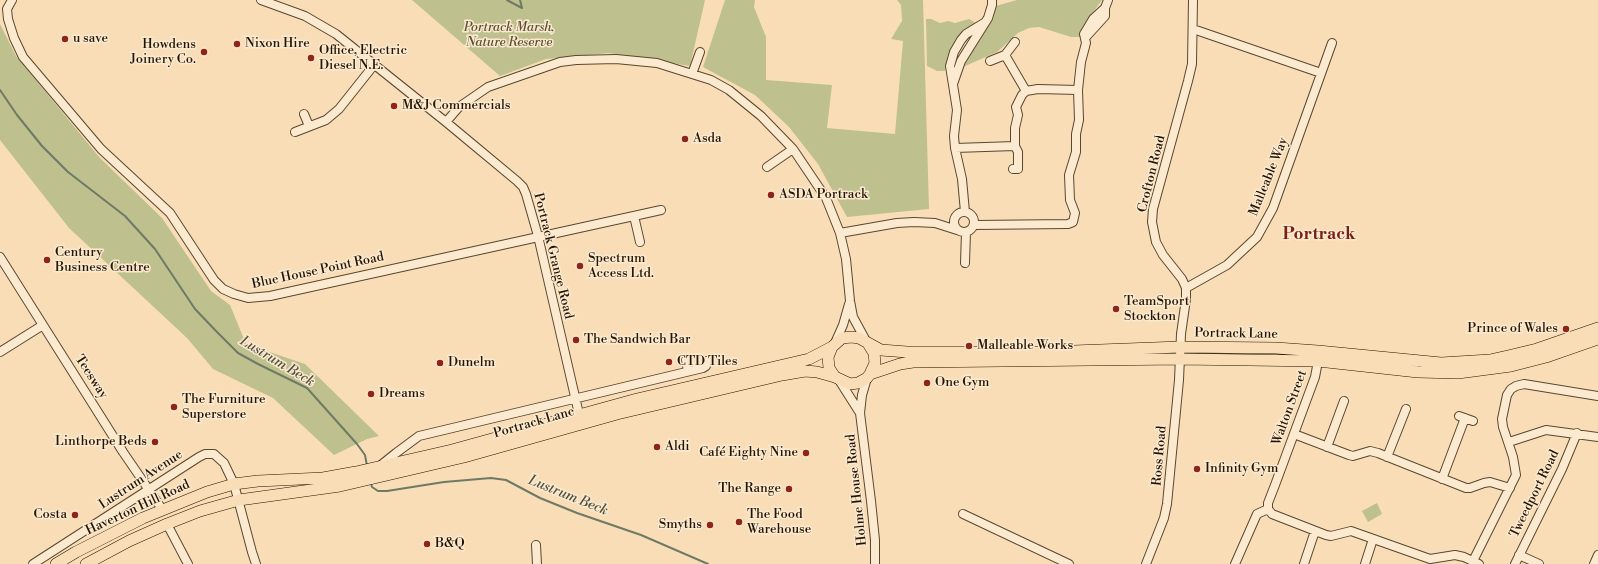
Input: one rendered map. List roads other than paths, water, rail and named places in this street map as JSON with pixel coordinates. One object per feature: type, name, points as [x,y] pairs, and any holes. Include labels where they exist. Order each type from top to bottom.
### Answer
[{"type":"main road","name":"Portrack Lane","points":[[239,500],[322,490],[378,470],[579,414],[809,359],[842,338],[852,336],[880,350],[907,352],[1047,352],[1180,347],[1283,348],[1318,350],[1441,364],[1461,363],[1512,355],[1537,349],[1598,328]]},
{"type":"main road","name":"Portrack Lane","points":[[378,470],[464,457],[617,414],[782,375],[805,372],[817,372],[850,384],[858,383],[869,376],[900,364],[913,362],[1180,358],[1318,361],[1418,372],[1458,373],[1511,366],[1549,356],[1598,339]]},
{"type":"main road","points":[[867,343],[874,353],[875,362],[869,376]]},
{"type":"main road","points":[[833,345],[828,357],[828,363],[829,368],[837,379]]},
{"type":"main road","name":"Portrack Lane","points":[[234,484],[258,481],[357,477]]},
{"type":"main road","name":"Haverton Hill Road","points":[[56,564],[121,528],[162,509],[207,492],[234,484]]},
{"type":"main road","name":"Haverton Hill Road","points":[[86,564],[129,541],[167,524],[200,511],[239,500]]},
{"type":"street","name":"Portrack Grange Road","points":[[261,0],[299,14],[326,27],[446,122],[523,187],[538,236],[579,414]]},
{"type":"street","points":[[953,84],[961,61],[981,31],[991,12],[992,0]]},
{"type":"street","points":[[974,225],[1068,224],[1073,222],[1075,213],[1070,200],[1069,175],[1076,152],[1076,134],[1079,120],[1078,90],[1081,62],[1086,43],[1085,38],[1105,16],[1105,8],[1108,0]]},
{"type":"street","name":"Crofton Road","points":[[1186,288],[1182,279],[1163,255],[1156,242],[1152,222],[1153,209],[1188,81],[1193,52],[1193,0]]},
{"type":"street","name":"Blue House Point Road","points":[[10,2],[7,10],[8,19],[14,38],[23,57],[101,149],[170,214],[214,280],[223,289],[234,294],[248,298],[270,296],[661,210]]},
{"type":"street","points":[[964,212],[962,179],[955,148],[954,136],[957,110],[953,84],[950,76],[950,66],[957,45],[966,34],[984,23]]},
{"type":"street","points":[[1193,28],[1321,73]]},
{"type":"street","points":[[990,61],[1005,55],[1015,42]]},
{"type":"street","name":"Malleable Way","points":[[1186,288],[1227,265],[1257,237],[1273,208],[1332,43]]},
{"type":"street","points":[[692,74],[700,52]]},
{"type":"street","points":[[1005,55],[1026,91]]},
{"type":"street","points":[[446,122],[459,107],[488,87],[560,62],[576,60],[636,60],[657,63],[711,80],[729,90],[761,116],[793,149],[826,198],[840,233],[846,259],[853,316],[867,343]]},
{"type":"street","points":[[295,132],[326,120],[339,109],[374,65]]},
{"type":"street","points":[[1013,169],[1018,169],[1018,152],[1015,146],[1015,128],[1018,114],[1016,107],[1026,91],[1049,88],[1078,90]]},
{"type":"street","points":[[304,114],[309,126]]},
{"type":"street","points":[[955,148],[1015,146]]},
{"type":"street","points":[[767,167],[793,149]]},
{"type":"street","points":[[840,233],[896,223],[935,224],[966,232],[971,230],[974,225],[974,220],[971,215],[964,212],[935,224]]},
{"type":"street","points":[[634,216],[640,242]]},
{"type":"street","points":[[955,217],[954,223],[957,230]]},
{"type":"street","points":[[965,263],[966,232]]},
{"type":"street","name":"Teesway","points":[[0,258],[148,490],[162,509]]},
{"type":"street","points":[[1180,347],[1186,300],[1186,288]]},
{"type":"street","points":[[833,345],[843,325],[850,301]]},
{"type":"street","points":[[0,352],[43,325]]},
{"type":"street","name":"Ross Road","points":[[1146,564],[1162,523],[1167,504],[1180,347]]},
{"type":"street","points":[[686,360],[688,371]]},
{"type":"street","name":"Portrack Lane","points":[[378,470],[419,436],[688,371],[706,366],[708,361]]},
{"type":"street","name":"Walton Street","points":[[1268,509],[1270,497],[1315,378],[1318,361]]},
{"type":"street","name":"Holme House Road","points":[[869,376],[862,395],[860,413],[875,540],[875,564]]},
{"type":"street","name":"Holme House Road","points":[[837,379],[860,413]]},
{"type":"street","points":[[1234,564],[1257,514],[1268,509],[1272,514],[1330,536],[1351,532],[1430,559],[1455,555],[1476,563],[1516,475],[1509,442],[1502,427],[1503,411],[1508,395],[1516,386],[1524,384],[1598,396]]},
{"type":"street","points":[[1327,447],[1345,401]]},
{"type":"street","points":[[1387,457],[1406,410]]},
{"type":"street","points":[[1442,479],[1465,418]]},
{"type":"street","points":[[1509,442],[1546,430],[1598,437]]},
{"type":"street","name":"Tweedport Road","points":[[1515,564],[1562,469],[1577,433]]},
{"type":"street","points":[[1294,434],[1354,456],[1370,451],[1466,488],[1490,482],[1510,488]]},
{"type":"street","name":"Lustrum Avenue","points":[[33,564],[205,454],[214,454],[224,463],[234,484],[256,564]]},
{"type":"street","points":[[963,514],[1069,564]]},
{"type":"street","points":[[167,524],[188,564]]},
{"type":"street","points":[[1304,564],[1315,531]]},
{"type":"street","points":[[1365,564],[1374,539]]},
{"type":"street","points":[[536,545],[537,564]]},
{"type":"street","points":[[1519,555],[1539,564]]},
{"type":"street","points":[[1594,564],[1598,555]]},
{"type":"waterway","points":[[507,0],[522,8],[520,0]]},
{"type":"waterway","name":"Lustrum Beck","points":[[0,90],[17,115],[42,146],[68,172],[125,216],[155,249],[195,309],[217,332],[238,353],[307,388],[357,444],[365,455],[367,466]]},
{"type":"waterway","name":"Lustrum Beck","points":[[371,484],[372,487],[378,491],[387,491],[444,482],[491,478],[506,480],[540,498],[577,513],[641,535],[708,564]]},
{"type":"place","name":"u save","points":[[65,39]]},
{"type":"place","name":"Nixon Hire","points":[[237,44]]},
{"type":"place","name":"Howdens Joinery Co.","points":[[204,52]]},
{"type":"place","name":"Office, Electric Diesel N.E.","points":[[311,58]]},
{"type":"place","name":"M&J Commercials","points":[[394,106]]},
{"type":"place","name":"Asda","points":[[685,139]]},
{"type":"place","name":"ASDA Portrack","points":[[771,195]]},
{"type":"place","name":"Century Business Centre","points":[[47,260]]},
{"type":"place","name":"Spectrum Access Ltd.","points":[[580,266]]},
{"type":"place","name":"TeamSport Stockton","points":[[1116,309]]},
{"type":"place","name":"Prince of Wales","points":[[1566,329]]},
{"type":"place","name":"The Sandwich Bar","points":[[576,340]]},
{"type":"place","name":"Malleable Works","points":[[969,346]]},
{"type":"place","name":"CTD Tiles","points":[[669,362]]},
{"type":"place","name":"Dunelm","points":[[440,363]]},
{"type":"place","name":"One Gym","points":[[927,383]]},
{"type":"place","name":"Dreams","points":[[371,394]]},
{"type":"place","name":"The Furniture Superstore","points":[[174,407]]},
{"type":"place","name":"Linthorpe Beds","points":[[155,442]]},
{"type":"place","name":"Aldi","points":[[657,447]]},
{"type":"place","name":"Café Eighty Nine","points":[[806,453]]},
{"type":"place","name":"Infinity Gym","points":[[1197,469]]},
{"type":"place","name":"The Range","points":[[789,489]]},
{"type":"place","name":"Costa","points":[[75,515]]},
{"type":"place","name":"The Food Warehouse","points":[[739,522]]},
{"type":"place","name":"Smyths","points":[[710,525]]},
{"type":"place","name":"B&Q","points":[[427,544]]},
{"type":"district","name":"Portrack","points":[[1319,235]]},
{"type":"park label","name":"Portrack Marsh, Nature Reserve","points":[[509,36]]}]
